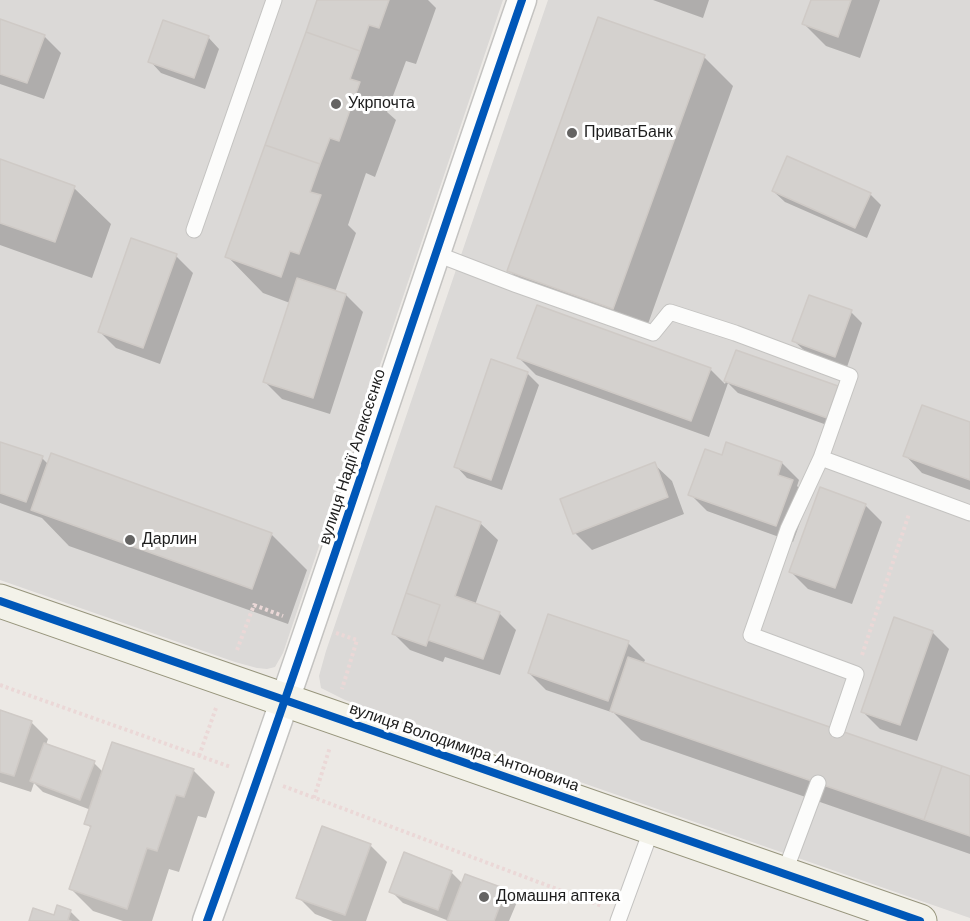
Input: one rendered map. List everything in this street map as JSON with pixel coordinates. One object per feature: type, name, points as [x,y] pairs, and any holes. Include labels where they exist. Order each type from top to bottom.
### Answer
[{"type":"street","name":"вулиця Надії Алексєєнко","points":[[207,921],[286,700],[434,253],[522,0]]},
{"type":"street","name":"вулиця Володимира Антоновича","points":[[0,601],[920,921]]},
{"type":"lane","points":[[194,230],[274,0]]},
{"type":"lane","points":[[434,253],[653,333],[670,312],[735,333],[850,376],[821,458],[788,529],[751,635],[856,674],[837,730]]},
{"type":"lane","points":[[821,458],[970,513]]},
{"type":"lane","points":[[784,874],[818,783]]},
{"type":"lane","points":[[619,917],[652,828]]},
{"type":"path","points":[[856,674],[916,494]]},
{"type":"path","points":[[0,685],[259,777],[619,917]]},
{"type":"shaded area","points":[[0,0],[503,0],[283,653],[275,667],[257,668],[235,662],[0,580]]},
{"type":"shaded area","points":[[548,0],[970,0],[970,918],[345,700],[321,688],[319,676],[326,651]]},
{"type":"building","points":[[317,0],[389,0],[379,28],[369,25],[360,51],[306,32]]},
{"type":"building","points":[[811,0],[851,0],[838,37],[802,24]]},
{"type":"building","points":[[598,17],[705,55],[613,309],[507,271]]},
{"type":"building","points":[[0,19],[45,35],[27,83],[0,74]]},
{"type":"building","points":[[163,20],[209,36],[194,78],[148,62]]},
{"type":"building","points":[[306,32],[360,51],[350,79],[360,82],[339,141],[330,138],[320,164],[265,145]]},
{"type":"building","points":[[265,145],[320,164],[310,192],[321,195],[299,254],[290,251],[281,277],[225,257]]},
{"type":"building","points":[[787,156],[871,193],[855,228],[772,191]]},
{"type":"building","points":[[0,159],[75,186],[55,242],[0,223]]},
{"type":"building","points":[[131,238],[177,254],[143,348],[98,332]]},
{"type":"building","points":[[297,278],[346,294],[313,398],[263,382]]},
{"type":"building","points":[[809,295],[852,310],[835,357],[792,341]]},
{"type":"building","points":[[537,305],[711,368],[691,421],[517,358]]},
{"type":"building","points":[[736,350],[838,386],[827,418],[724,381]]},
{"type":"building","points":[[491,359],[528,372],[491,480],[454,467]]},
{"type":"building","points":[[922,405],[970,422],[970,480],[903,456]]},
{"type":"building","points":[[0,442],[43,456],[26,502],[0,493]]},
{"type":"building","points":[[726,442],[782,462],[778,475],[793,480],[776,526],[688,495],[705,449],[722,455]]},
{"type":"building","points":[[51,453],[272,533],[252,589],[31,510]]},
{"type":"building","points":[[655,462],[668,497],[573,534],[560,499]]},
{"type":"building","points":[[820,487],[866,504],[835,588],[789,572]]},
{"type":"building","points":[[436,506],[481,522],[455,596],[500,612],[483,659],[428,640],[440,605],[406,593]]},
{"type":"building","points":[[406,593],[440,605],[426,646],[392,634]]},
{"type":"building","points":[[548,614],[629,641],[608,701],[528,673]]},
{"type":"building","points":[[894,617],[933,631],[900,725],[861,712]]},
{"type":"building","points":[[628,657],[942,766],[924,820],[610,711]]},
{"type":"building","points":[[0,710],[32,721],[14,776],[0,772]]},
{"type":"building","points":[[112,742],[194,769],[184,797],[176,795],[157,851],[147,848],[127,909],[69,889],[91,826],[84,824]]},
{"type":"building","points":[[44,743],[95,761],[80,800],[30,781]]},
{"type":"building","points":[[942,766],[970,776],[970,836],[924,820]]},
{"type":"building","points":[[322,826],[371,844],[345,915],[296,898]]},
{"type":"building","points":[[404,852],[452,871],[438,910],[389,892]]},
{"type":"building","points":[[465,874],[506,889],[494,921],[447,921]]},
{"type":"building","points":[[57,905],[71,910],[68,920],[71,921],[29,921],[33,908],[54,915]]},
{"type":"cycle path","points":[[207,921],[288,692],[522,0]]},
{"type":"cycle path","points":[[0,601],[920,921]]},
{"type":"place","name":"Укрпочта","points":[[336,104]]},
{"type":"place","name":"ПриватБанк","points":[[572,133]]},
{"type":"place","name":"Дарлин","points":[[130,540]]},
{"type":"place","name":"Домашня аптека","points":[[484,897]]}]
